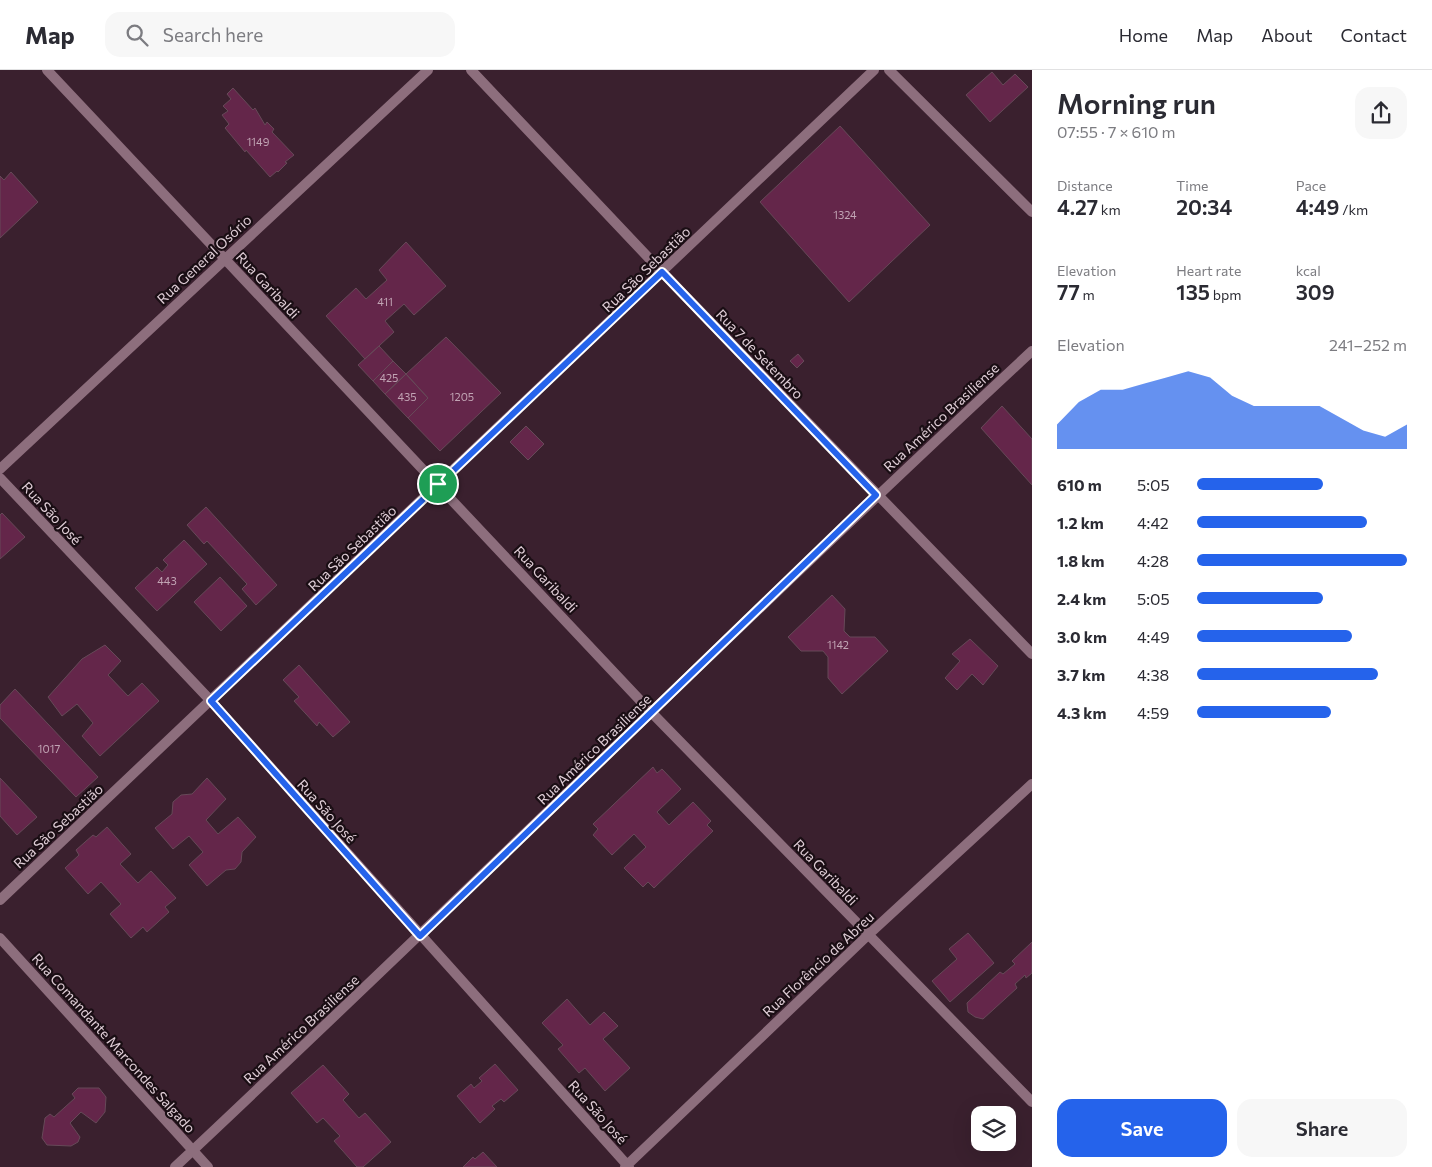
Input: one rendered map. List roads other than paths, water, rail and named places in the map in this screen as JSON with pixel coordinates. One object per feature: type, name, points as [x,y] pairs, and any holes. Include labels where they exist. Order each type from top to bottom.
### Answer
[{"type":"street","name":"Rua Garibaldi","points":[[47,70],[652,712],[867,936],[1032,1102]]},
{"type":"street","name":"Rua General Osório","points":[[0,470],[224,258],[428,70]]},
{"type":"street","name":"Rua 7 de Setembro","points":[[471,70],[876,495],[1032,654]]},
{"type":"street","name":"Rua São Sebastião","points":[[0,900],[874,70]]},
{"type":"street","points":[[889,70],[1032,212]]},
{"type":"street","name":"Rua Américo Brasiliense","points":[[175,1167],[420,936],[876,495],[1032,351]]},
{"type":"street","name":"Rua São José","points":[[0,478],[211,701],[627,1166]]},
{"type":"street","name":"Rua Florêncio de Abreu","points":[[627,1166],[867,936],[1032,784]]},
{"type":"street","name":"Rua Comandante Marcondes Salgado","points":[[0,938],[208,1167]]}]
